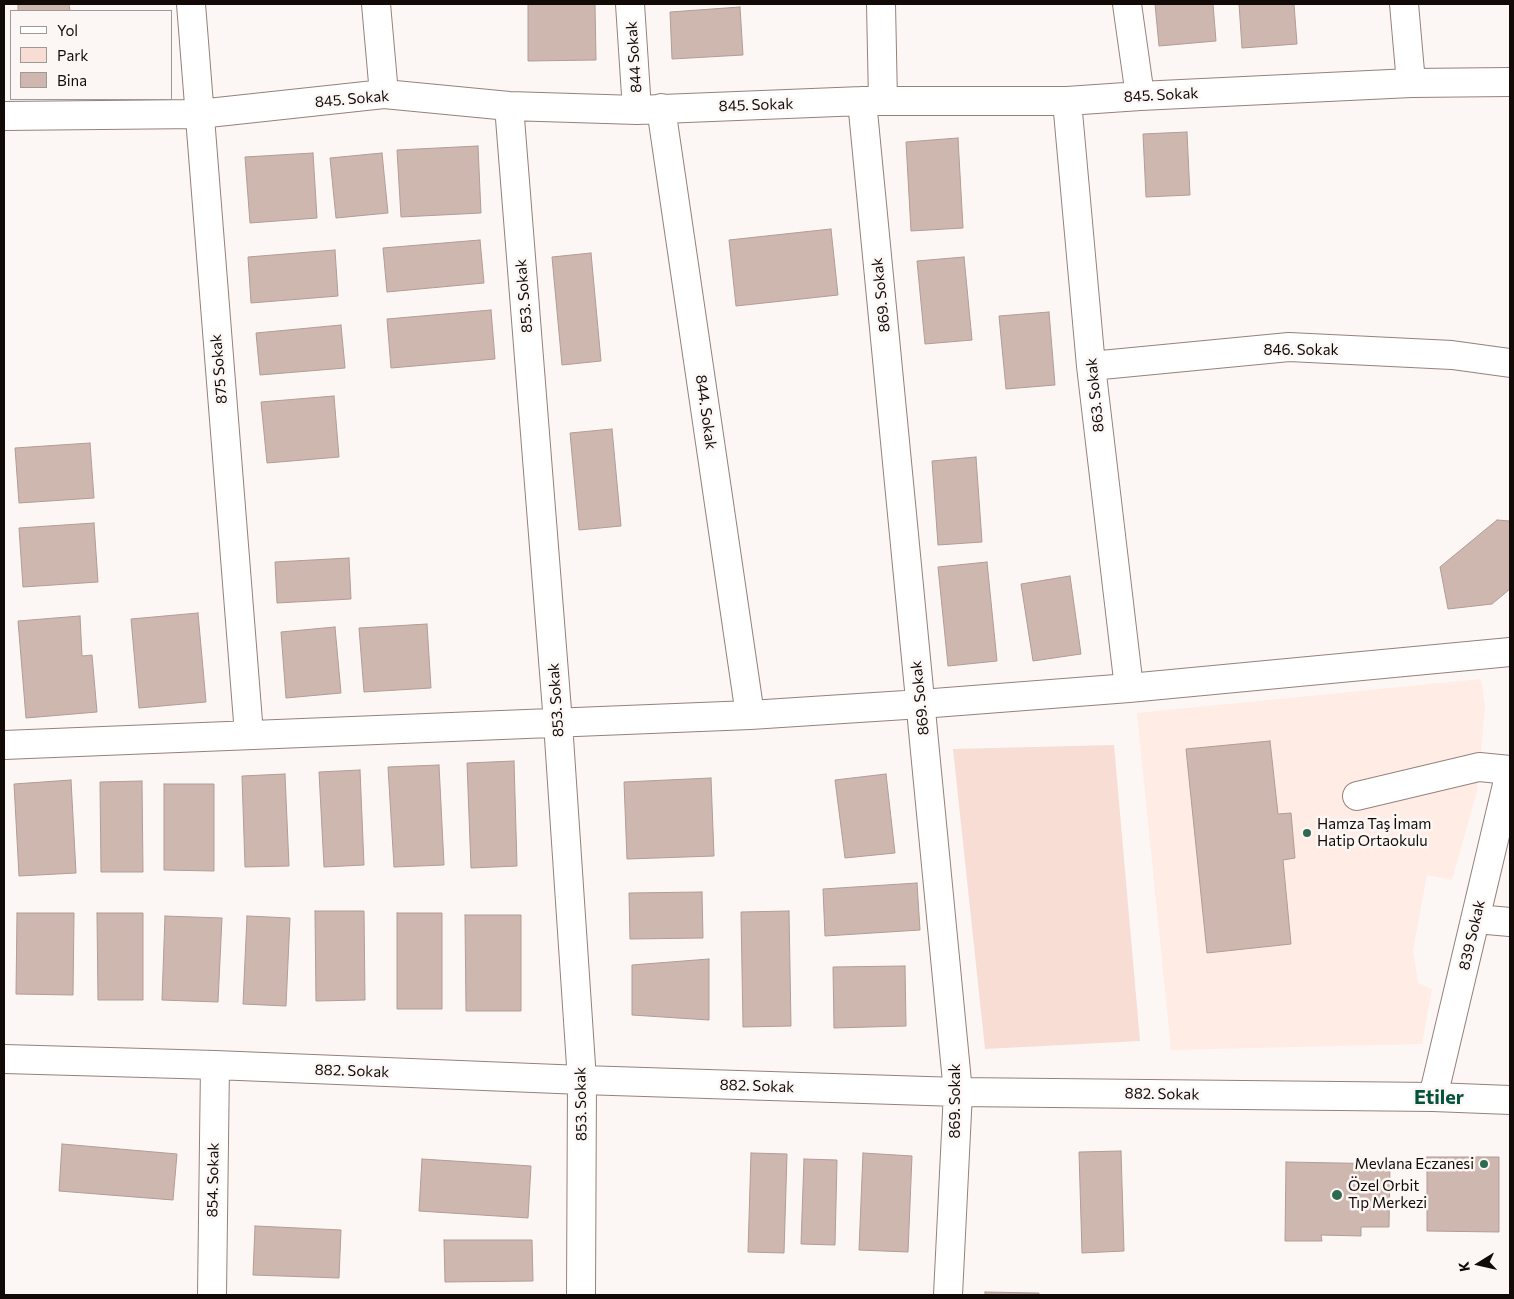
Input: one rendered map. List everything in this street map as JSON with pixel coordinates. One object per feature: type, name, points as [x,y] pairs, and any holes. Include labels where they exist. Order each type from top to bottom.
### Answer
[{"type":"street","name":"875 Sokak","points":[[190,4],[249,734]]},
{"type":"street","points":[[376,4],[384,94]]},
{"type":"street","name":"844 Sokak","points":[[630,4],[649,109]]},
{"type":"street","name":"869. Sokak","points":[[881,4],[872,101],[921,704],[958,1092],[948,1295]]},
{"type":"street","points":[[1127,4],[1140,96]]},
{"type":"street","points":[[1404,4],[1411,83]]},
{"type":"street","name":"845. Sokak","points":[[4,116],[199,114],[384,94],[509,106],[649,109],[872,101],[1067,101],[1411,83],[1510,82]]},
{"type":"street","name":"863. Sokak","points":[[1067,101],[1091,366],[1129,688]]},
{"type":"street","name":"853. Sokak","points":[[509,106],[558,723],[582,1080],[582,1295]]},
{"type":"street","name":"844. Sokak","points":[[649,109],[750,715]]},
{"type":"street","name":"846. Sokak","points":[[1091,366],[1289,347],[1452,355],[1510,362]]},
{"type":"street","points":[[4,745],[750,715],[1129,688],[1510,652]]},
{"type":"street","points":[[1357,796],[1479,767],[1510,771]]},
{"type":"street","name":"839 Sokak","points":[[1434,1097],[1510,771]]},
{"type":"street","points":[[1476,919],[1510,922]]},
{"type":"street","name":"882. Sokak","points":[[4,1059],[958,1092],[1434,1097],[1510,1100]]},
{"type":"street","name":"854. Sokak","points":[[212,1295],[215,1065]]},
{"type":"shaded area","name":"Hamza Taş İmam Hatip Ortaokulu","points":[[1481,679],[1485,708],[1477,791],[1452,880],[1427,875],[1413,950],[1418,983],[1432,989],[1422,1044],[1171,1050],[1137,713]]},
{"type":"green space","points":[[1114,745],[1140,1041],[985,1049],[953,749]]},
{"type":"building","points":[[18,4],[69,4],[70,10],[18,10]]},
{"type":"building","points":[[528,4],[595,4],[596,60],[528,61]]},
{"type":"building","points":[[1155,4],[1213,4],[1216,41],[1159,46]]},
{"type":"building","points":[[1239,4],[1294,4],[1297,44],[1242,48]]},
{"type":"building","points":[[740,7],[743,55],[672,59],[670,12]]},
{"type":"building","points":[[1187,132],[1190,195],[1146,197],[1143,134]]},
{"type":"building","points":[[958,138],[963,228],[911,231],[906,142]]},
{"type":"building","points":[[478,146],[481,213],[401,217],[397,150]]},
{"type":"building","points":[[313,153],[317,218],[250,223],[245,157]]},
{"type":"building","points":[[382,153],[388,213],[336,218],[330,158]]},
{"type":"building","points":[[831,229],[838,295],[736,306],[729,240]]},
{"type":"building","points":[[480,240],[484,283],[387,292],[383,248]]},
{"type":"building","points":[[335,250],[338,296],[251,303],[248,257]]},
{"type":"building","points":[[591,253],[601,361],[562,365],[552,257]]},
{"type":"building","points":[[964,257],[972,340],[925,344],[917,261]]},
{"type":"building","points":[[491,310],[495,359],[391,368],[387,319]]},
{"type":"building","points":[[1049,312],[1055,385],[1006,389],[999,316]]},
{"type":"building","points":[[341,325],[345,368],[260,375],[256,333]]},
{"type":"building","points":[[334,396],[339,457],[267,463],[261,402]]},
{"type":"building","points":[[612,429],[621,526],[579,530],[570,433]]},
{"type":"building","points":[[90,443],[94,498],[19,503],[15,448]]},
{"type":"building","points":[[976,457],[982,542],[938,545],[932,461]]},
{"type":"building","points":[[1497,520],[1510,521],[1510,589],[1492,604],[1448,609],[1440,567]]},
{"type":"building","points":[[94,523],[98,582],[23,587],[19,528]]},
{"type":"building","points":[[349,558],[351,599],[277,603],[275,562]]},
{"type":"building","points":[[987,562],[997,661],[948,666],[938,567]]},
{"type":"building","points":[[1070,576],[1081,654],[1033,661],[1021,584]]},
{"type":"building","points":[[198,613],[206,702],[139,708],[131,619]]},
{"type":"building","points":[[80,616],[82,656],[92,655],[97,712],[26,718],[18,621]]},
{"type":"building","points":[[427,624],[431,688],[364,692],[359,628]]},
{"type":"building","points":[[335,627],[341,693],[286,698],[281,632]]},
{"type":"building","points":[[1270,741],[1278,814],[1291,813],[1295,858],[1283,860],[1291,944],[1207,953],[1186,749]]},
{"type":"building","points":[[514,761],[517,866],[471,868],[467,763]]},
{"type":"building","points":[[439,765],[444,865],[394,867],[388,767]]},
{"type":"building","points":[[360,770],[364,865],[324,867],[319,772]]},
{"type":"building","points":[[285,774],[289,866],[245,867],[242,776]]},
{"type":"building","points":[[886,774],[895,853],[845,858],[835,780]]},
{"type":"building","points":[[711,778],[714,856],[627,859],[624,782]]},
{"type":"building","points":[[71,780],[76,873],[19,876],[14,784]]},
{"type":"building","points":[[142,781],[143,872],[101,872],[100,782]]},
{"type":"building","points":[[164,784],[214,784],[214,871],[164,870]]},
{"type":"building","points":[[917,883],[920,930],[825,936],[823,889]]},
{"type":"building","points":[[702,892],[703,938],[630,939],[629,893]]},
{"type":"building","points":[[315,911],[364,911],[365,1000],[316,1001]]},
{"type":"building","points":[[789,911],[791,1026],[743,1027],[741,912]]},
{"type":"building","points":[[17,913],[74,913],[73,995],[16,994]]},
{"type":"building","points":[[97,913],[143,913],[143,1000],[98,1000]]},
{"type":"building","points":[[397,913],[442,913],[442,1009],[397,1009]]},
{"type":"building","points":[[465,915],[521,915],[521,1011],[466,1011]]},
{"type":"building","points":[[165,916],[222,918],[218,1002],[162,1000]]},
{"type":"building","points":[[247,916],[290,918],[286,1006],[243,1004]]},
{"type":"building","points":[[709,959],[709,1020],[632,1015],[632,965]]},
{"type":"building","points":[[905,966],[906,1026],[834,1028],[833,967]]},
{"type":"building","points":[[62,1144],[177,1154],[173,1200],[59,1191]]},
{"type":"building","points":[[1121,1151],[1124,1251],[1082,1253],[1079,1152]]},
{"type":"building","points":[[751,1153],[787,1154],[784,1253],[748,1252]]},
{"type":"building","points":[[863,1153],[912,1156],[908,1252],[859,1250]]},
{"type":"building","points":[[1427,1157],[1499,1157],[1499,1232],[1427,1231]]},
{"type":"building","points":[[422,1159],[531,1166],[528,1218],[419,1211]]},
{"type":"building","points":[[804,1159],[837,1160],[835,1245],[801,1244]]},
{"type":"building","name":"Özel Orbit Tıp Merkezi","points":[[1286,1162],[1390,1164],[1389,1227],[1361,1227],[1361,1236],[1321,1235],[1322,1241],[1285,1241]]},
{"type":"building","points":[[255,1226],[341,1230],[339,1278],[253,1275]]},
{"type":"building","points":[[444,1240],[532,1240],[533,1281],[445,1282]]},
{"type":"building","points":[[985,1292],[1039,1293],[1039,1295],[985,1295]]},
{"type":"place","name":"Hamza Taş İmam Hatip Ortaokulu","points":[[1307,833]]},
{"type":"place","name":"Mevlana Eczanesi","points":[[1484,1164]]},
{"type":"place","name":"Özel Orbit Tıp Merkezi","points":[[1337,1195]]},
{"type":"district","name":"Etiler","points":[[1439,1097]]}]
